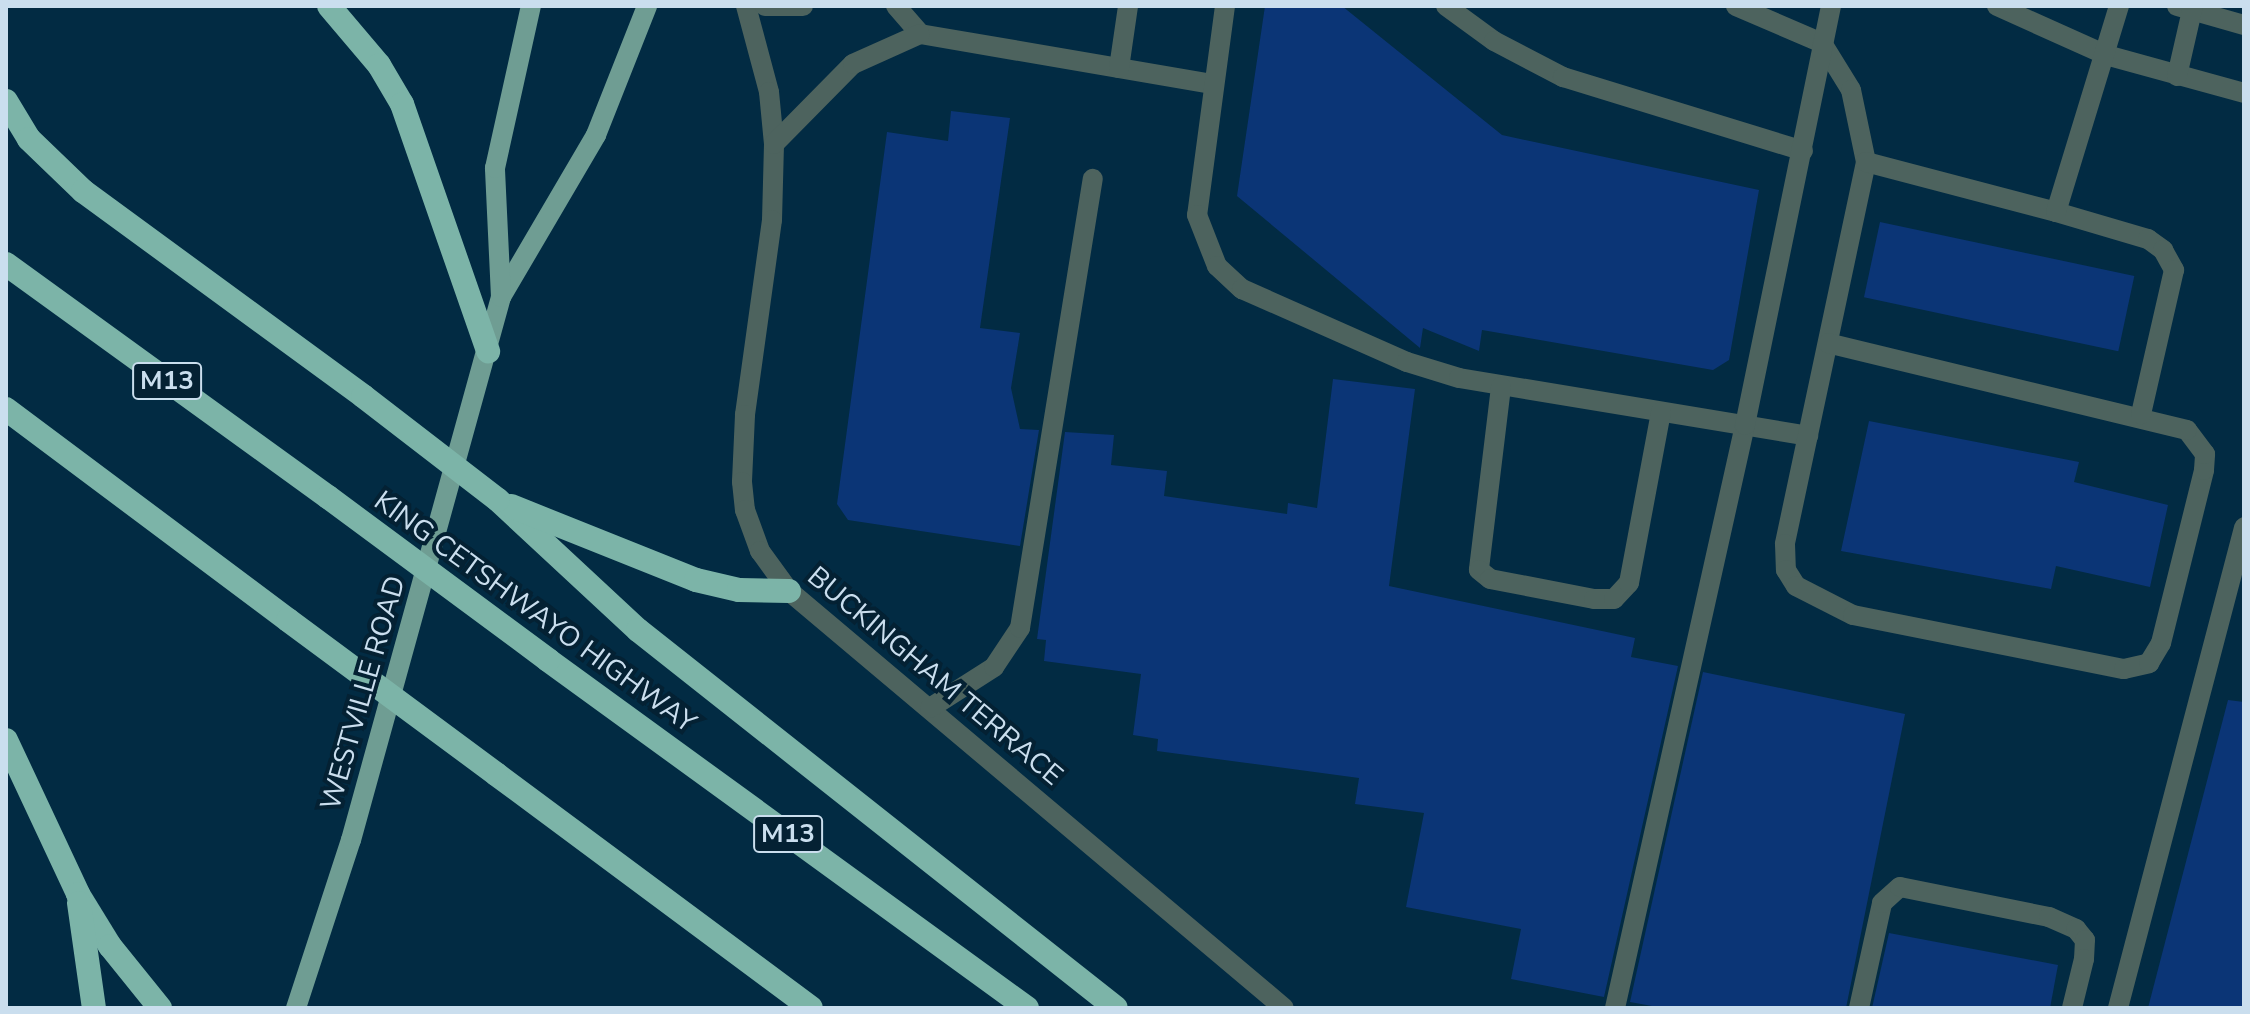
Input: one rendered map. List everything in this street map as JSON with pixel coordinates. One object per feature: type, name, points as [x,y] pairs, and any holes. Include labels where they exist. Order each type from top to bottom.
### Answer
[{"type":"highway","points":[[329,6],[379,65],[402,104],[488,351]]},
{"type":"highway","points":[[6,101],[29,139],[83,191],[363,396],[498,500],[638,630],[1116,1008]]},
{"type":"highway","name":"KING CETSHWAYO HIGHWAY","points":[[6,264],[1027,1008]]},
{"type":"highway","points":[[6,409],[811,1008]]},
{"type":"highway","points":[[498,500],[666,571],[739,590],[789,591]]},
{"type":"highway","points":[[6,740],[78,894],[110,946],[160,1008]]},
{"type":"highway","points":[[78,894],[94,1008]]},
{"type":"main road","name":"WESTVILLE ROAD","points":[[296,1008],[351,840],[501,297],[495,168],[505,107],[531,6]]},
{"type":"main road","name":"WESTVILLE ROAD","points":[[501,297],[596,135],[647,6]]},
{"type":"street","name":"BUCKINGHAM TERRACE","points":[[746,6],[769,92],[774,144],[772,220],[745,415],[742,482],[745,510],[760,551],[789,591],[1284,1008]]},
{"type":"street","points":[[765,6],[803,6]]},
{"type":"street","points":[[896,6],[920,34]]},
{"type":"street","points":[[1119,68],[1128,6]]},
{"type":"street","points":[[1225,6],[1197,215],[1217,266],[1242,289],[1407,362],[1501,387],[1808,436]]},
{"type":"street","points":[[1446,6],[1494,41],[1563,77],[1803,151]]},
{"type":"street","points":[[1736,6],[1822,43],[1851,90],[1866,162],[1785,544],[1786,570],[1808,595],[1853,615],[2139,668],[2149,663],[2161,643],[2205,454],[2187,430],[2141,414],[1828,343]]},
{"type":"street","points":[[1615,1008],[1745,425],[1831,6]]},
{"type":"street","points":[[1997,6],[2106,55],[2244,93]]},
{"type":"street","points":[[2056,212],[2119,6]]},
{"type":"street","points":[[2177,76],[2188,8],[2244,25]]},
{"type":"street","points":[[774,144],[853,64],[920,34],[1213,84]]},
{"type":"street","points":[[1866,162],[2148,239],[2171,259],[2174,270],[2141,414]]},
{"type":"street","points":[[930,708],[994,667],[1020,628],[1093,179]]},
{"type":"street","points":[[1501,387],[1479,570],[1490,579],[1594,599],[1614,599],[1629,583],[1661,412]]},
{"type":"street","points":[[2118,1008],[2244,527]]},
{"type":"street","points":[[1859,1008],[1882,903],[1900,887],[2049,917],[2076,929],[2085,940],[2084,959],[2072,1008]]},
{"type":"building","points":[[1265,6],[1342,6],[1502,135],[1759,190],[1729,360],[1713,370],[1482,330],[1479,351],[1423,328],[1420,348],[1237,196]]},
{"type":"building","points":[[951,111],[1010,118],[980,328],[1020,333],[1011,388],[1020,429],[1039,430],[1020,546],[848,520],[837,504],[887,132],[948,141]]},
{"type":"building","points":[[1880,222],[2134,276],[2118,351],[1864,297]]},
{"type":"building","points":[[1333,379],[1415,389],[1389,586],[1635,638],[1631,657],[1678,666],[1604,997],[1511,979],[1521,929],[1406,907],[1424,813],[1355,804],[1359,778],[1157,751],[1158,739],[1133,735],[1141,674],[1044,661],[1046,640],[1037,639],[1065,432],[1114,435],[1111,465],[1167,471],[1164,496],[1287,514],[1288,503],[1317,508]]},
{"type":"building","points":[[1869,421],[2079,462],[2074,482],[2168,505],[2150,587],[2056,566],[2051,589],[1841,551]]},
{"type":"building","points":[[1703,672],[1905,714],[1846,1008],[1663,1008],[1630,1002]]},
{"type":"building","points":[[2228,700],[2244,702],[2244,1008],[2148,1008]]},
{"type":"building","points":[[1889,933],[2058,965],[2050,1008],[1872,1008]]}]
